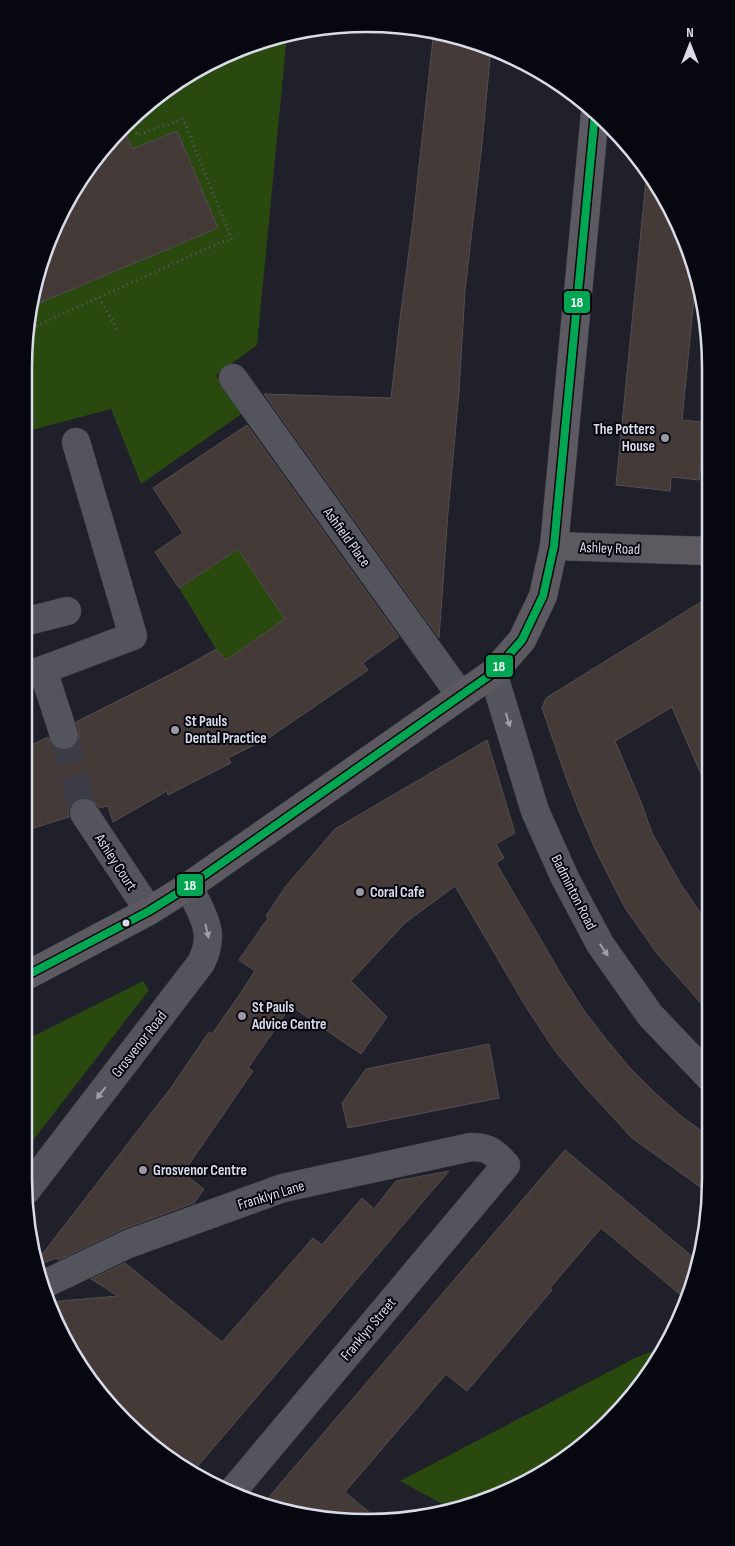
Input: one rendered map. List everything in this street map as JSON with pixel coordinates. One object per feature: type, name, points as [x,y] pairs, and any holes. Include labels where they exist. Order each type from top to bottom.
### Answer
[{"type":"main road","points":[[32,972],[149,910],[189,886],[493,674],[522,640],[543,596],[554,546],[594,122]]},
{"type":"main road","name":"Ashley Road","points":[[554,546],[702,551]]},
{"type":"street","name":"Ashfield Place","points":[[233,378],[461,696]]},
{"type":"street","points":[[64,735],[34,673],[133,636],[76,442]]},
{"type":"street","points":[[32,620],[66,611]]},
{"type":"street","name":"Badminton Road","points":[[493,674],[536,811],[565,878],[600,944],[650,1016],[702,1070]]},
{"type":"street","name":"Ashley Court","points":[[84,813],[149,910]]},
{"type":"street","name":"Grosvenor Road","points":[[32,1182],[201,963],[206,953],[208,931],[189,886]]},
{"type":"street","name":"Franklyn Lane","points":[[49,1282],[128,1244],[283,1188],[471,1147],[488,1149],[506,1165]]},
{"type":"street","name":"Franklyn Street","points":[[236,1487],[506,1165]]},
{"type":"path","points":[[35,327],[220,243],[232,240],[183,119],[137,135],[134,128]]},
{"type":"path","points":[[99,298],[117,329]]},
{"type":"green space","points":[[286,43],[257,345],[216,375],[243,413],[141,484],[111,409],[32,430],[33,346],[39,303],[218,228],[177,131],[132,149],[127,135],[147,116],[181,89],[200,77],[239,58]]},
{"type":"green space","points":[[238,549],[260,582],[333,612],[286,672],[260,636],[240,650],[246,683],[216,649],[179,588]]},
{"type":"green space","points":[[143,981],[149,990],[32,1142],[32,1037]]},
{"type":"green space","points":[[655,1350],[619,1399],[588,1430],[554,1457],[516,1479],[475,1496],[444,1504],[400,1481],[635,1358]]},
{"type":"building","points":[[433,39],[490,56],[465,291],[459,392],[439,638],[264,394],[391,398]]},
{"type":"building","points":[[177,131],[218,228],[39,303],[50,260],[67,219],[89,181],[127,136],[132,149]]},
{"type":"building","points":[[646,181],[658,200],[677,239],[694,295],[682,420],[702,422],[702,461],[699,480],[671,477],[670,491],[616,485]]},
{"type":"building","points":[[247,425],[399,637],[363,663],[368,670],[270,737],[228,758],[231,763],[168,795],[167,791],[113,822],[108,806],[100,808],[91,799],[83,798],[76,800],[70,806],[69,817],[32,829],[32,745],[48,737],[54,747],[61,750],[69,750],[76,745],[79,739],[76,722],[183,668],[216,649],[226,660],[285,619],[238,549],[179,588],[155,552],[183,533],[153,488]]},
{"type":"building","points":[[702,601],[702,776],[672,707],[615,741],[652,833],[680,883],[702,915],[702,1005],[656,952],[625,908],[597,853],[568,783],[542,708],[546,698]]},
{"type":"building","points":[[487,740],[515,833],[496,844],[504,858],[496,863],[585,1012],[630,1068],[656,1094],[702,1131],[702,1188],[632,1138],[555,1051],[526,1007],[455,886],[405,923],[351,981],[387,1017],[361,1054],[291,1006],[248,1068],[253,1071],[183,1173],[204,1189],[194,1203],[123,1229],[59,1260],[56,1258],[43,1263],[42,1255],[173,1085],[209,1032],[212,1034],[238,997],[255,971],[239,960],[268,918],[266,916],[286,886],[335,829]]},
{"type":"building","points":[[489,1044],[499,1098],[348,1128],[342,1103],[366,1069]]},
{"type":"building","points":[[565,1150],[693,1257],[681,1295],[601,1228],[550,1288],[552,1290],[467,1391],[446,1374],[345,1492],[371,1514],[324,1511],[268,1498]]},
{"type":"building","points":[[449,1171],[197,1467],[147,1430],[116,1399],[89,1365],[77,1346],[56,1301],[118,1296],[91,1279],[125,1263],[222,1342],[313,1238],[322,1245],[362,1198],[374,1209],[396,1181]]},
{"type":"tunnel","points":[[64,735],[84,813]]},
{"type":"transit line","name":"18","points":[[32,973],[149,911],[189,886],[493,673],[522,640],[543,596],[554,546],[594,122]]},
{"type":"place","name":"The Potters House","points":[[665,438]]},
{"type":"place","name":"St Pauls Dental Practice","points":[[175,730]]},
{"type":"place","name":"Coral Cafe","points":[[360,892]]},
{"type":"place","name":"St Pauls Advice Centre","points":[[242,1016]]},
{"type":"place","name":"Grosvenor Centre","points":[[143,1170]]}]
